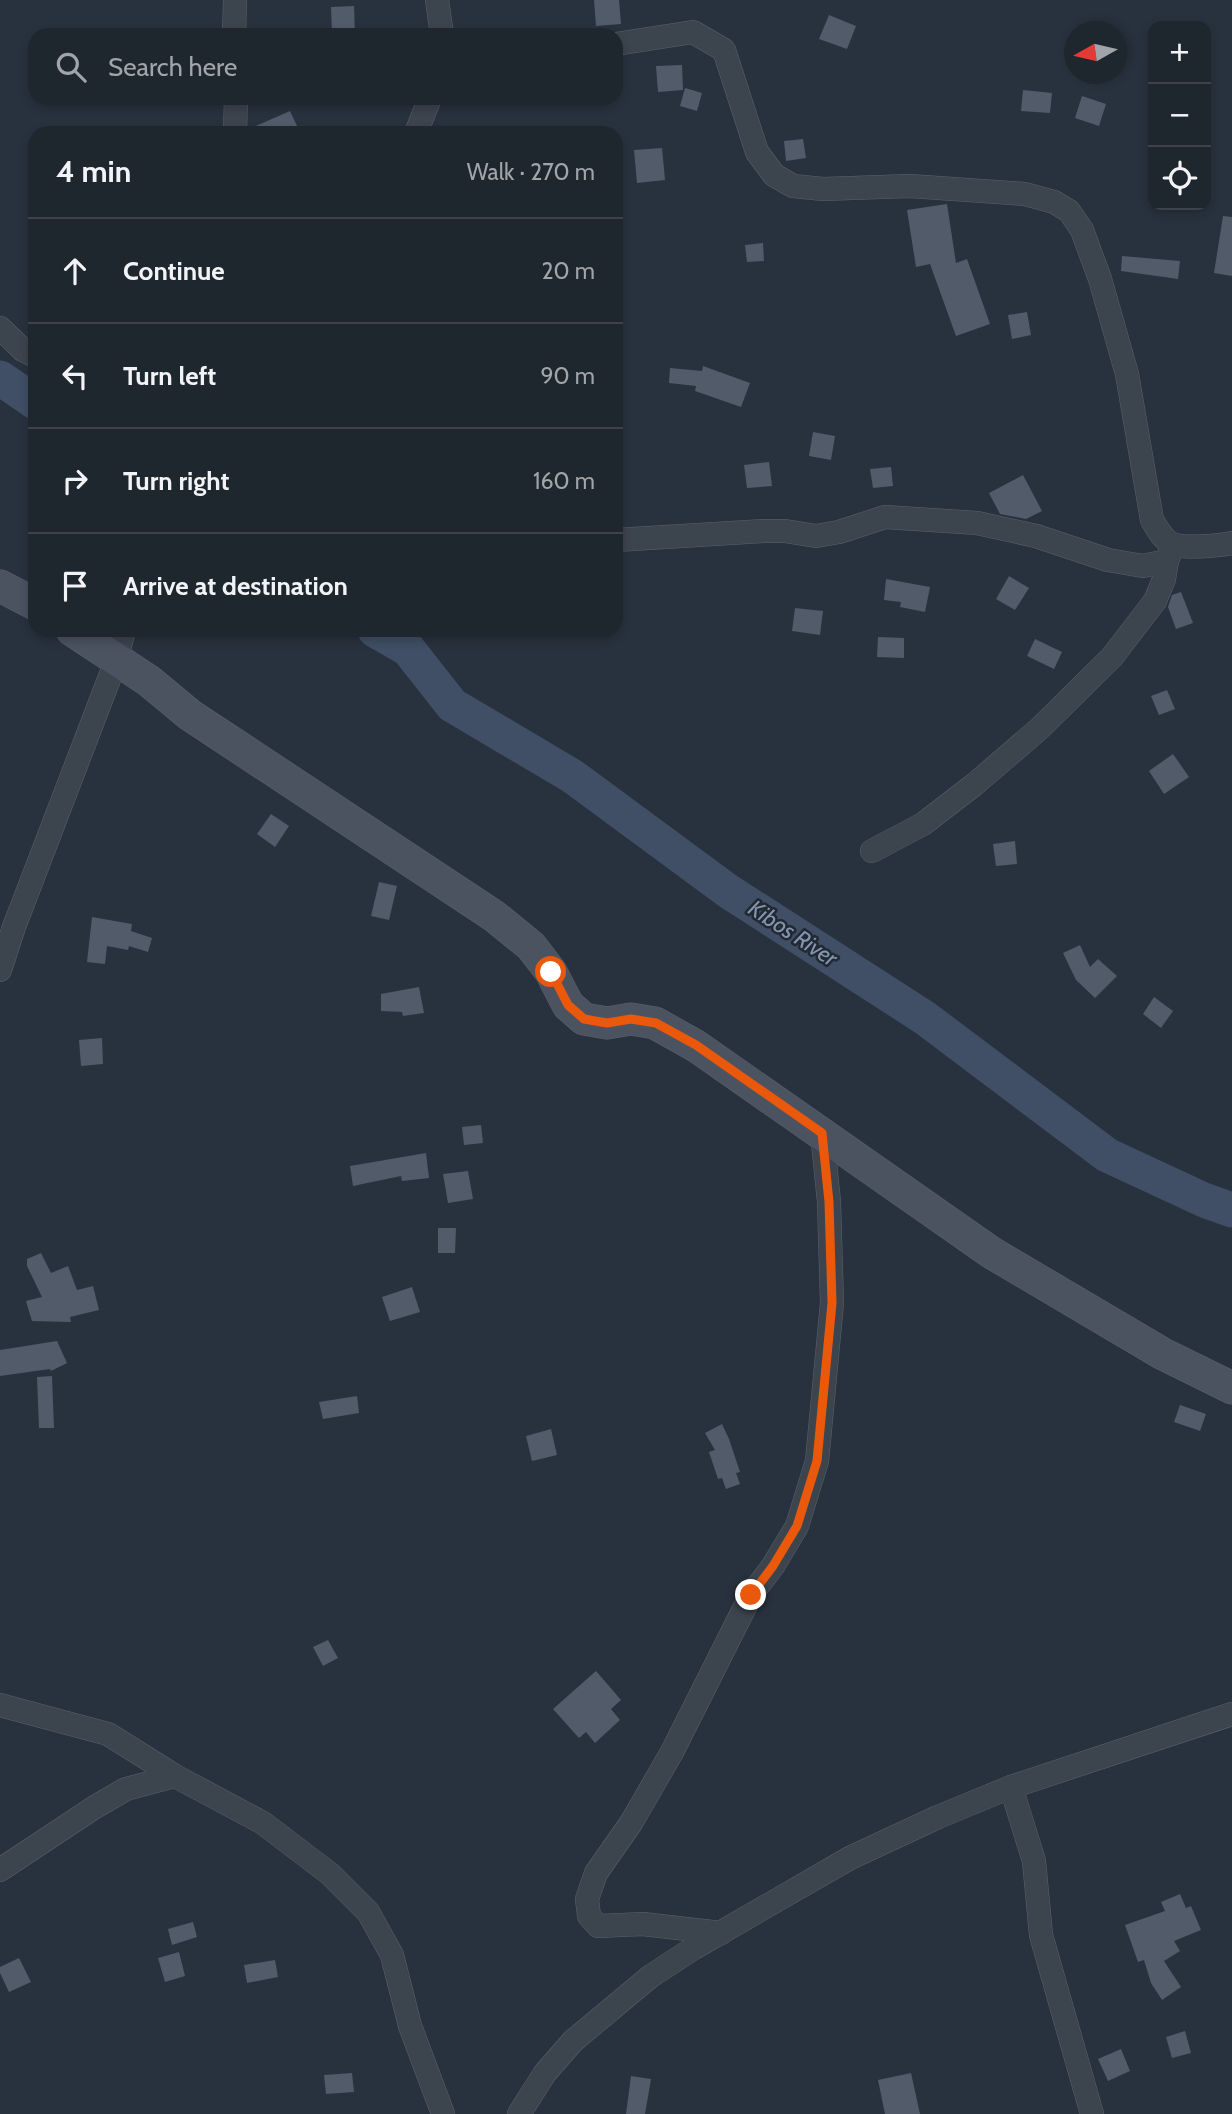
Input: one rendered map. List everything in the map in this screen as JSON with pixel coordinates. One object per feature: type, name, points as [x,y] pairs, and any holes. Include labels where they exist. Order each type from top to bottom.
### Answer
[{"type":"main road","points":[[0,586],[28,600]]},
{"type":"main road","points":[[82,637],[149,681],[190,715],[494,916],[531,946],[551,972],[568,1005],[584,1019],[607,1023],[631,1019],[656,1023],[696,1045],[992,1253],[1163,1354],[1232,1388]]},
{"type":"street","points":[[234,28],[235,0]]},
{"type":"street","points":[[437,0],[441,28]]},
{"type":"street","points":[[623,43],[693,32],[724,50],[757,152],[774,175],[793,186],[823,189],[910,186],[1025,194],[1054,202],[1069,211],[1082,230],[1096,267],[1127,374],[1153,520],[1170,553],[1164,579],[1155,601],[1112,657],[1048,720],[975,784],[923,824],[872,851]]},
{"type":"street","points":[[235,126],[236,105]]},
{"type":"street","points":[[419,126],[427,105]]},
{"type":"street","points":[[0,328],[28,352]]},
{"type":"street","points":[[623,540],[764,531],[785,531],[816,537],[885,517],[976,523],[1036,536],[1108,560],[1143,566],[1170,553],[1232,543]]},
{"type":"street","points":[[0,970],[116,661],[122,637]]},
{"type":"street","points":[[721,1933],[643,1924],[598,1926],[589,1916],[587,1899],[596,1873],[631,1824],[672,1752],[751,1595],[773,1566],[797,1526],[817,1461],[832,1303],[829,1202],[822,1133]]},
{"type":"street","points":[[0,1705],[108,1734],[175,1776],[263,1823],[330,1874],[368,1912],[391,1955],[410,2026],[443,2114]]},
{"type":"street","points":[[519,2114],[544,2073],[573,2041],[651,1976],[694,1948],[850,1858],[1011,1787],[1232,1714]]},
{"type":"street","points":[[0,1870],[126,1789],[175,1776]]},
{"type":"street","points":[[1011,1787],[1034,1861],[1041,1935],[1091,2114]]},
{"type":"building","points":[[594,0],[619,0],[621,24],[596,26]]},
{"type":"building","points":[[354,6],[355,28],[332,28],[331,7]]},
{"type":"building","points":[[829,15],[856,26],[847,49],[819,39]]},
{"type":"building","points":[[682,65],[683,90],[658,92],[656,66]]},
{"type":"building","points":[[685,88],[702,93],[697,111],[680,106]]},
{"type":"building","points":[[1023,90],[1052,93],[1050,113],[1021,111]]},
{"type":"building","points":[[1082,96],[1106,104],[1099,126],[1075,118]]},
{"type":"building","points":[[290,111],[297,126],[256,126]]},
{"type":"building","points":[[803,139],[806,158],[786,161],[784,141]]},
{"type":"building","points":[[662,148],[665,180],[637,183],[634,150]]},
{"type":"building","points":[[947,204],[956,263],[967,259],[990,324],[956,336],[930,264],[916,267],[907,210]]},
{"type":"building","points":[[1223,216],[1232,217],[1232,276],[1214,273]]},
{"type":"building","points":[[763,243],[764,261],[747,262],[745,245]]},
{"type":"building","points":[[1122,256],[1180,261],[1178,279],[1121,271]]},
{"type":"building","points":[[1027,312],[1031,335],[1012,339],[1008,315]]},
{"type":"building","points":[[703,366],[750,383],[741,407],[695,391],[696,386],[669,383],[670,368],[702,371]]},
{"type":"building","points":[[813,432],[835,436],[831,460],[809,456]]},
{"type":"building","points":[[769,462],[772,486],[747,488],[744,465]]},
{"type":"building","points":[[891,467],[893,486],[873,488],[870,469]]},
{"type":"building","points":[[1023,475],[1042,511],[1026,519],[1000,514],[989,493]]},
{"type":"building","points":[[1009,576],[1029,588],[1015,610],[996,599]]},
{"type":"building","points":[[886,579],[930,587],[925,612],[900,607],[901,602],[884,600]]},
{"type":"building","points":[[1181,592],[1193,623],[1176,629],[1168,607],[1172,595]]},
{"type":"building","points":[[795,608],[823,611],[820,635],[792,631]]},
{"type":"building","points":[[878,637],[904,638],[904,658],[877,657]]},
{"type":"building","points":[[1035,639],[1062,652],[1054,669],[1027,656]]},
{"type":"building","points":[[1167,690],[1175,709],[1159,715],[1151,696]]},
{"type":"building","points":[[1173,754],[1189,777],[1164,794],[1149,771]]},
{"type":"building","points":[[271,814],[289,826],[275,847],[257,834]]},
{"type":"building","points":[[1015,841],[1017,864],[996,866],[993,844]]},
{"type":"building","points":[[379,882],[397,886],[389,920],[371,916]]},
{"type":"building","points":[[92,917],[132,924],[131,931],[152,938],[148,952],[129,946],[128,950],[107,946],[105,964],[87,962]]},
{"type":"building","points":[[1080,945],[1090,967],[1098,959],[1117,976],[1095,998],[1076,980],[1063,953]]},
{"type":"building","points":[[419,987],[424,1013],[403,1016],[402,1012],[381,1011],[381,994]]},
{"type":"building","points":[[1154,997],[1173,1011],[1161,1028],[1143,1014]]},
{"type":"building","points":[[102,1038],[103,1064],[81,1066],[79,1040]]},
{"type":"building","points":[[481,1125],[483,1143],[464,1145],[462,1127]]},
{"type":"building","points":[[426,1153],[429,1178],[402,1181],[401,1176],[353,1186],[350,1166]]},
{"type":"building","points":[[468,1171],[473,1199],[448,1203],[443,1174]]},
{"type":"building","points":[[438,1228],[456,1228],[455,1253],[438,1253]]},
{"type":"building","points":[[41,1253],[51,1273],[68,1266],[77,1290],[93,1286],[99,1310],[70,1317],[71,1322],[32,1321],[26,1301],[42,1297],[27,1266],[27,1259]]},
{"type":"building","points":[[412,1287],[420,1312],[390,1321],[382,1297]]},
{"type":"building","points":[[57,1341],[67,1363],[51,1371],[0,1376],[0,1350]]},
{"type":"building","points":[[52,1376],[54,1428],[39,1428],[37,1377]]},
{"type":"building","points":[[357,1396],[359,1413],[323,1419],[319,1402]]},
{"type":"building","points":[[1180,1405],[1206,1414],[1200,1431],[1174,1422]]},
{"type":"building","points":[[722,1424],[740,1472],[736,1473],[740,1484],[726,1489],[722,1478],[718,1479],[709,1452],[715,1450],[705,1433]]},
{"type":"building","points":[[551,1429],[557,1455],[532,1461],[526,1436]]},
{"type":"building","points":[[328,1640],[338,1658],[323,1666],[313,1647]]},
{"type":"building","points":[[596,1671],[621,1700],[611,1709],[620,1720],[595,1743],[586,1732],[579,1738],[553,1709]]},
{"type":"building","points":[[1180,1894],[1186,1908],[1191,1906],[1201,1930],[1174,1941],[1180,1951],[1164,1961],[1181,1987],[1162,2000],[1151,1983],[1144,1960],[1138,1962],[1125,1925],[1165,1911],[1161,1902]]},
{"type":"building","points":[[193,1922],[197,1937],[172,1945],[168,1929]]},
{"type":"building","points":[[179,1952],[185,1976],[165,1982],[158,1958]]},
{"type":"building","points":[[19,1958],[31,1982],[9,1992],[0,1967]]},
{"type":"building","points":[[275,1960],[278,1977],[247,1983],[244,1965]]},
{"type":"building","points":[[1185,2031],[1191,2053],[1172,2058],[1166,2037]]},
{"type":"building","points":[[1121,2049],[1130,2071],[1108,2081],[1098,2059]]},
{"type":"building","points":[[352,2073],[354,2092],[326,2094],[324,2075]]},
{"type":"building","points":[[911,2073],[920,2114],[885,2114],[878,2080]]},
{"type":"building","points":[[631,2076],[651,2079],[645,2114],[626,2114]]},
{"type":"waterway","name":"Kibos River","points":[[0,378],[28,397]]},
{"type":"waterway","name":"Kibos River","points":[[387,637],[408,649],[452,705],[572,776],[728,891],[925,1018],[1107,1155],[1204,1200],[1232,1210]]},
{"type":"route","points":[[551,972],[568,1005],[584,1019],[607,1023],[631,1019],[656,1023],[696,1045],[822,1133],[829,1202],[832,1303],[817,1461],[797,1526],[773,1566],[751,1595]]}]
